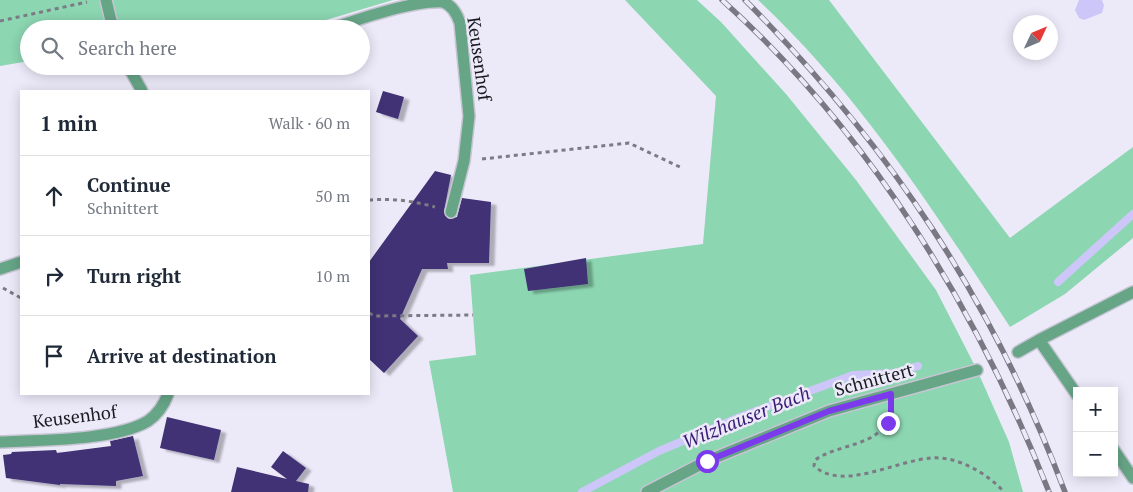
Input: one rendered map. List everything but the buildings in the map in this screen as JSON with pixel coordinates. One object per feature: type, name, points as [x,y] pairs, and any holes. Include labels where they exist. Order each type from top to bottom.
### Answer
[{"type":"lane","points":[[106,0],[111,20]]},
{"type":"lane","name":"Keusenhof","points":[[357,20],[403,4],[430,1],[442,2],[452,8],[460,22],[469,116],[464,161],[451,212]]},
{"type":"lane","points":[[133,75],[141,90]]},
{"type":"lane","points":[[0,269],[20,262]]},
{"type":"lane","points":[[1018,352],[1133,292]]},
{"type":"lane","points":[[1039,340],[1073,389]]},
{"type":"lane","name":"Schnittert","points":[[647,492],[707,461],[820,414],[977,370]]},
{"type":"lane","name":"Keusenhof","points":[[0,442],[93,436],[133,427],[147,421],[157,413],[168,395]]},
{"type":"lane","points":[[1118,456],[1133,478]]},
{"type":"path","points":[[0,21],[96,0]]},
{"type":"path","points":[[464,161],[629,143],[682,168]]},
{"type":"path","points":[[370,200],[387,199],[417,202],[451,212]]},
{"type":"path","points":[[0,286],[20,297]]},
{"type":"path","points":[[370,314],[375,316],[473,315]]},
{"type":"path","points":[[831,480],[817,471],[814,466],[815,460],[834,451],[873,438],[888,423],[891,412],[891,394]]},
{"type":"path","points":[[872,477],[919,461],[943,458],[964,464],[989,479],[1004,492]]},
{"type":"green space","points":[[0,0],[101,0],[104,20],[20,20],[20,63],[0,66]]},
{"type":"green space","points":[[112,0],[393,0],[326,20],[117,20]]},
{"type":"green space","points":[[625,0],[697,0],[721,22],[786,94],[856,180],[936,290],[977,370],[1009,442],[1023,492],[453,492],[429,361],[476,355],[470,275],[703,244],[716,96]]},
{"type":"green space","points":[[758,0],[829,0],[1010,238],[1133,147],[1133,238],[1065,294],[1010,327],[924,198],[862,114],[795,36]]},
{"type":"shaded area","points":[[1079,0],[1102,0],[1104,5],[1102,13],[1084,20],[1079,18],[1075,10]]},
{"type":"waterway","name":"Wilzhauser Bach","points":[[1058,282],[1133,214]]},
{"type":"waterway","name":"Wilzhauser Bach","points":[[582,492],[659,451],[740,417],[853,375],[895,373],[918,366]]},
{"type":"railway","points":[[722,0],[776,52],[825,107],[872,166],[914,227],[953,291],[988,357],[1020,424],[1049,492]]},
{"type":"railway","points":[[745,0],[846,111],[891,169],[932,228],[970,290],[1005,354],[1036,421],[1065,492]]},
{"type":"route","points":[[707,461],[829,411],[891,394],[891,412],[888,423]]}]
